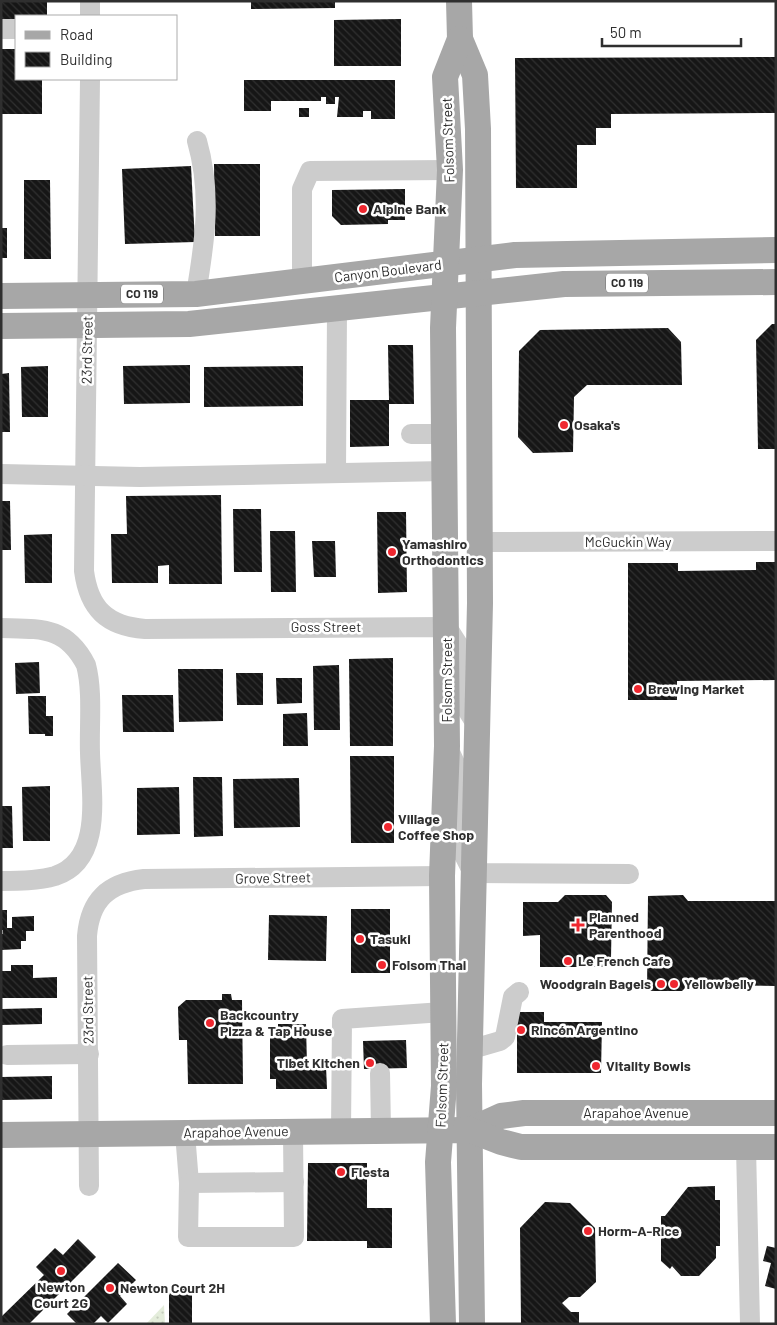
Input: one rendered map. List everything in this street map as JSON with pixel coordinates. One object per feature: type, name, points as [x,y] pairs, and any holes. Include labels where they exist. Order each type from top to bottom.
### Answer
[{"type":"main road","name":"Folsom Street","points":[[459,1],[460,39],[475,75],[480,292],[480,542],[469,1050],[472,1324]]},
{"type":"main road","name":"Folsom Street","points":[[442,1324],[438,1162],[444,1086],[442,876],[447,746],[443,328],[446,297],[450,170],[445,77],[460,39]]},
{"type":"main road","name":"Canyon Boulevard","points":[[1,296],[196,294],[479,259],[536,254],[776,250]]},
{"type":"main road","name":"CO 119","points":[[1,326],[88,327],[189,324],[337,310],[480,292],[564,284],[776,282]]},
{"type":"main road","name":"Arapahoe Avenue","points":[[470,1130],[501,1116],[524,1113],[776,1113]]},
{"type":"main road","name":"Arapahoe Avenue","points":[[1,1135],[470,1130],[501,1142],[521,1147],[776,1147]]},
{"type":"street","points":[[90,1],[90,15]]},
{"type":"street","points":[[1,29],[15,29]]},
{"type":"street","name":"23rd Street","points":[[90,80],[84,571],[86,589],[95,606],[104,615]]},
{"type":"street","points":[[196,294],[206,235],[204,168],[197,142]]},
{"type":"street","points":[[302,282],[302,189],[310,171],[450,170]]},
{"type":"street","points":[[336,472],[337,310]]},
{"type":"street","points":[[411,434],[445,434]]},
{"type":"street","points":[[1,474],[85,477],[445,471]]},
{"type":"street","name":"McGuckin Way","points":[[480,542],[776,541]]},
{"type":"street","name":"Goss Street","points":[[104,615],[120,624],[145,629],[447,627]]},
{"type":"street","points":[[447,627],[461,649],[463,703],[476,724]]},
{"type":"street","points":[[1,628],[41,629],[54,632],[65,637],[79,651],[88,671],[91,815],[88,844],[76,860],[55,876],[1,881]]},
{"type":"street","points":[[447,746],[460,774],[460,847],[473,873],[629,874]]},
{"type":"street","name":"Grove Street","points":[[106,892],[127,882],[144,879],[442,876]]},
{"type":"street","name":"23rd Street","points":[[89,1186],[88,923],[94,906],[106,892]]},
{"type":"street","points":[[469,1050],[500,1041],[505,1037],[513,997],[519,992]]},
{"type":"street","points":[[341,1131],[341,1049],[342,1021],[345,1017],[443,1012]]},
{"type":"street","points":[[7,1055],[89,1054]]},
{"type":"street","points":[[380,1073],[381,1131]]},
{"type":"street","points":[[185,1133],[189,1183],[188,1237],[294,1237],[293,1132]]},
{"type":"street","points":[[746,1147],[750,1324]]},
{"type":"street","points":[[189,1183],[294,1182]]},
{"type":"green space","points":[[164,1305],[165,1324],[146,1324]]},
{"type":"building","points":[[1,1],[47,1],[47,15],[15,15],[15,22],[1,22]]},
{"type":"building","points":[[251,1],[335,1],[335,8],[251,9]]},
{"type":"building","points":[[401,19],[401,66],[334,66],[334,20]]},
{"type":"building","points":[[1,49],[15,49],[15,80],[42,80],[42,114],[1,114]]},
{"type":"building","points":[[776,57],[776,113],[611,114],[611,128],[596,128],[596,145],[577,145],[577,188],[516,188],[515,58]]},
{"type":"building","points":[[244,80],[395,80],[395,119],[371,119],[371,111],[363,111],[363,117],[337,117],[339,97],[335,97],[335,104],[326,104],[326,97],[321,97],[321,101],[271,101],[271,111],[244,111]]},
{"type":"building","points":[[299,108],[309,108],[309,117],[299,117]]},
{"type":"building","points":[[214,164],[260,164],[260,236],[215,236]]},
{"type":"building","points":[[191,166],[195,242],[125,244],[122,169]]},
{"type":"building","points":[[24,180],[50,180],[51,259],[24,259]]},
{"type":"building","points":[[405,189],[405,220],[388,220],[388,224],[341,225],[332,216],[332,190]]},
{"type":"building","points":[[1,228],[7,228],[7,258],[1,258]]},
{"type":"building","points":[[772,324],[776,324],[776,449],[758,449],[756,340]]},
{"type":"building","points":[[668,328],[681,342],[682,385],[587,385],[574,397],[573,452],[533,453],[518,437],[519,351],[540,330]]},
{"type":"building","points":[[388,345],[413,345],[414,404],[389,404],[389,446],[350,447],[350,400],[389,400]]},
{"type":"building","points":[[190,365],[190,403],[124,404],[123,366]]},
{"type":"building","points":[[48,366],[48,417],[22,417],[21,367]]},
{"type":"building","points":[[303,366],[303,406],[204,407],[204,367]]},
{"type":"building","points":[[9,373],[10,432],[1,432],[1,374]]},
{"type":"building","points":[[221,495],[222,584],[169,584],[169,565],[158,566],[158,583],[112,583],[111,534],[127,534],[126,496]]},
{"type":"building","points":[[1,501],[10,501],[11,550],[1,550]]},
{"type":"building","points":[[233,509],[261,509],[262,572],[234,572]]},
{"type":"building","name":"Yamashiro Orthodontics","points":[[377,512],[406,512],[407,592],[378,593]]},
{"type":"building","points":[[270,531],[295,531],[296,592],[271,592]]},
{"type":"building","points":[[52,534],[52,583],[25,583],[24,535]]},
{"type":"building","points":[[312,541],[335,541],[336,577],[314,577]]},
{"type":"building","points":[[756,562],[776,562],[776,680],[677,681],[677,700],[628,700],[628,563],[678,563],[678,571],[756,570]]},
{"type":"building","points":[[393,658],[393,746],[350,746],[349,659]]},
{"type":"building","points":[[39,662],[40,693],[16,694],[15,663]]},
{"type":"building","points":[[339,665],[340,730],[314,730],[313,666]]},
{"type":"building","points":[[178,669],[223,669],[223,721],[179,722]]},
{"type":"building","points":[[236,673],[263,673],[263,705],[237,705]]},
{"type":"building","points":[[276,678],[302,678],[302,703],[277,704]]},
{"type":"building","points":[[122,695],[173,695],[174,732],[123,732]]},
{"type":"building","points":[[28,696],[46,696],[46,716],[53,716],[53,736],[29,734]]},
{"type":"building","points":[[307,713],[308,746],[283,746],[283,714]]},
{"type":"building","points":[[350,756],[394,756],[394,843],[351,843]]},
{"type":"building","points":[[193,777],[222,777],[223,836],[194,837]]},
{"type":"building","points":[[299,778],[300,827],[234,828],[233,779]]},
{"type":"building","points":[[50,786],[50,841],[23,841],[22,787]]},
{"type":"building","points":[[179,787],[180,834],[137,835],[137,788]]},
{"type":"building","points":[[1,806],[12,806],[13,848],[1,848]]},
{"type":"building","points":[[565,895],[606,895],[612,902],[611,958],[604,967],[540,967],[540,935],[523,936],[523,902],[558,902]]},
{"type":"building","points":[[683,895],[688,901],[776,901],[776,986],[688,985],[682,991],[647,991],[648,896]]},
{"type":"building","points":[[351,909],[390,909],[390,973],[351,973]]},
{"type":"building","points":[[1,910],[7,910],[7,928],[12,928],[12,917],[34,916],[34,931],[26,931],[26,941],[21,941],[21,949],[1,950],[1,934],[3,934],[3,930],[1,930]]},
{"type":"building","points":[[269,915],[327,916],[326,961],[268,960]]},
{"type":"building","points":[[11,965],[33,965],[33,978],[57,977],[57,998],[1,998],[1,971],[11,971]]},
{"type":"building","name":"Backcountry Pizza & Tap House","points":[[222,994],[231,994],[232,1000],[242,1000],[243,1084],[188,1084],[187,1040],[179,1040],[178,1007],[186,1000],[222,1000]]},
{"type":"building","points":[[42,1008],[42,1024],[1,1025],[1,1009]]},
{"type":"building","points":[[517,1012],[544,1012],[544,1022],[602,1022],[601,1073],[517,1073]]},
{"type":"building","points":[[278,1024],[306,1024],[307,1066],[326,1066],[327,1089],[276,1089],[276,1079],[270,1079],[270,1036],[278,1036]]},
{"type":"building","points":[[406,1040],[407,1068],[364,1069],[363,1041]]},
{"type":"building","points":[[52,1076],[52,1099],[1,1100],[1,1077]]},
{"type":"building","points":[[308,1163],[367,1163],[367,1208],[392,1208],[392,1248],[367,1248],[367,1241],[307,1241]]},
{"type":"building","points":[[715,1186],[715,1200],[720,1200],[720,1246],[716,1246],[716,1258],[699,1276],[681,1276],[672,1266],[670,1269],[661,1261],[661,1216],[665,1216],[688,1187]]},
{"type":"building","points":[[545,1202],[570,1203],[595,1228],[596,1282],[580,1297],[569,1297],[562,1303],[571,1312],[579,1312],[579,1324],[521,1324],[520,1228]]},
{"type":"building","name":"Newton Court 2G","points":[[78,1239],[96,1257],[29,1324],[1,1324],[1,1317],[44,1275],[36,1267],[55,1248],[63,1255]]},
{"type":"building","points":[[767,1246],[776,1248],[776,1289],[765,1286],[771,1263],[763,1261]]},
{"type":"building","name":"Newton Court 2H","points":[[118,1263],[136,1280],[120,1296],[127,1304],[108,1323],[101,1316],[93,1324],[77,1324],[67,1314]]},
{"type":"building","points":[[169,1288],[192,1288],[192,1324],[169,1324]]},
{"type":"place","name":"Alpine Bank","points":[[363,209]]},
{"type":"place","name":"Osaka's","points":[[564,425]]},
{"type":"place","name":"Yamashiro Orthodontics","points":[[392,552]]},
{"type":"place","name":"Brewing Market","points":[[638,689]]},
{"type":"place","name":"Village Coffee Shop","points":[[388,827]]},
{"type":"place","name":"Planned Parenthood","points":[[578,925]]},
{"type":"place","name":"Tasuki","points":[[360,939]]},
{"type":"place","name":"Le French Cafe","points":[[568,961]]},
{"type":"place","name":"Folsom Thai","points":[[382,965]]},
{"type":"place","name":"Woodgrain Bagels","points":[[661,984]]},
{"type":"place","name":"Yellowbelly","points":[[674,984]]},
{"type":"place","name":"Backcountry Pizza & Tap House","points":[[210,1023]]},
{"type":"place","name":"Rincón Argentino","points":[[521,1030]]},
{"type":"place","name":"Tibet Kitchen","points":[[370,1063]]},
{"type":"place","name":"Vitality Bowls","points":[[596,1066]]},
{"type":"place","name":"Fiesta","points":[[341,1172]]},
{"type":"place","name":"Horm-A-Rice","points":[[588,1231]]},
{"type":"place","name":"Newton Court 2G","points":[[61,1271]]},
{"type":"place","name":"Newton Court 2H","points":[[110,1288]]}]
